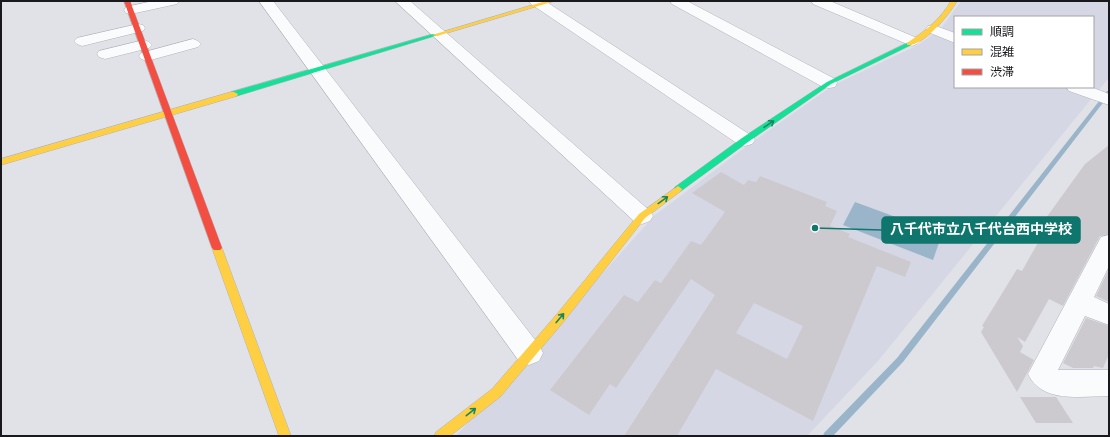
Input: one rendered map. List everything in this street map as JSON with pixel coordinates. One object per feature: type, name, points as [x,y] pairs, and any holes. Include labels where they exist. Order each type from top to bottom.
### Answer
[{"type":"street","points":[[172,1],[129,6],[284,436]]},
{"type":"street","points":[[266,1],[529,354]]},
{"type":"street","points":[[402,1],[642,216]]},
{"type":"street","points":[[677,1],[829,83]]},
{"type":"street","points":[[818,1],[912,41]]},
{"type":"street","points":[[440,436],[496,393],[566,311],[642,216],[745,140],[829,83],[933,29],[950,9],[954,1]]},
{"type":"street","points":[[1,162],[439,34],[543,2],[745,140]]},
{"type":"street","points":[[834,26],[856,17]]},
{"type":"street","points":[[82,41],[138,28]]},
{"type":"street","points":[[933,29],[954,38]]},
{"type":"street","points":[[105,54],[145,51],[193,44]]},
{"type":"street","points":[[1077,88],[1109,100]]},
{"type":"street","points":[[1107,250],[1042,374],[1055,383],[1109,383]]},
{"type":"street","points":[[1079,302],[1109,315]]},
{"type":"shaded area","points":[[961,1],[1109,1],[1109,78],[1097,92],[1087,88],[1094,88],[1094,16],[954,16],[954,34],[944,30],[942,27]]},
{"type":"shaded area","points":[[938,34],[954,41],[954,88],[1068,88],[1092,98],[878,361],[807,436],[456,436],[655,215],[751,143],[834,85],[918,45],[932,35]]},
{"type":"water","points":[[855,202],[942,234],[933,260],[843,225]]},
{"type":"building","points":[[1109,145],[1109,234],[1100,236],[1063,306],[1049,299],[1025,342],[1017,337],[1023,346],[1020,352],[1034,360],[1017,392],[981,332],[984,327],[982,326],[1017,269],[1022,271],[1040,239],[1033,236],[1085,164]]},
{"type":"building","points":[[721,172],[744,185],[748,180],[756,182],[760,176],[827,202],[825,206],[837,211],[830,226],[850,234],[848,237],[911,262],[905,277],[877,266],[813,421],[716,369],[677,436],[624,436],[715,295],[691,279],[616,388],[610,384],[589,415],[550,390],[624,295],[638,302],[655,280],[661,283],[691,241],[701,245],[725,212],[692,193]],"holes":[[[754,303],[803,326],[787,359],[736,333]]]},
{"type":"building","points":[[1109,269],[1109,302],[1096,296]]},
{"type":"building","points":[[1086,318],[1109,326],[1109,354],[1103,368],[1094,366],[1093,368],[1073,368],[1063,363]]},
{"type":"building","points":[[1020,397],[1056,397],[1073,423],[1036,423]]},
{"type":"waterway","points":[[827,436],[900,360],[1109,92]]},
{"type":"traffic: fast","points":[[234,94],[435,35]]},
{"type":"traffic: fast","points":[[678,189],[745,140],[829,83],[909,44]]},
{"type":"traffic: slow","points":[[435,35],[552,1]]},
{"type":"traffic: slow","points":[[909,44],[935,26],[950,9],[954,1]]},
{"type":"traffic: slow","points":[[1,162],[234,94]]},
{"type":"traffic: slow","points":[[440,436],[496,393],[561,317],[642,216],[678,189]]},
{"type":"traffic: slow","points":[[217,248],[285,436]]},
{"type":"traffic: jam","points":[[127,1],[217,248]]},
{"type":"place","name":"八千代市立八千代台西中学校","points":[[815,228]]}]
